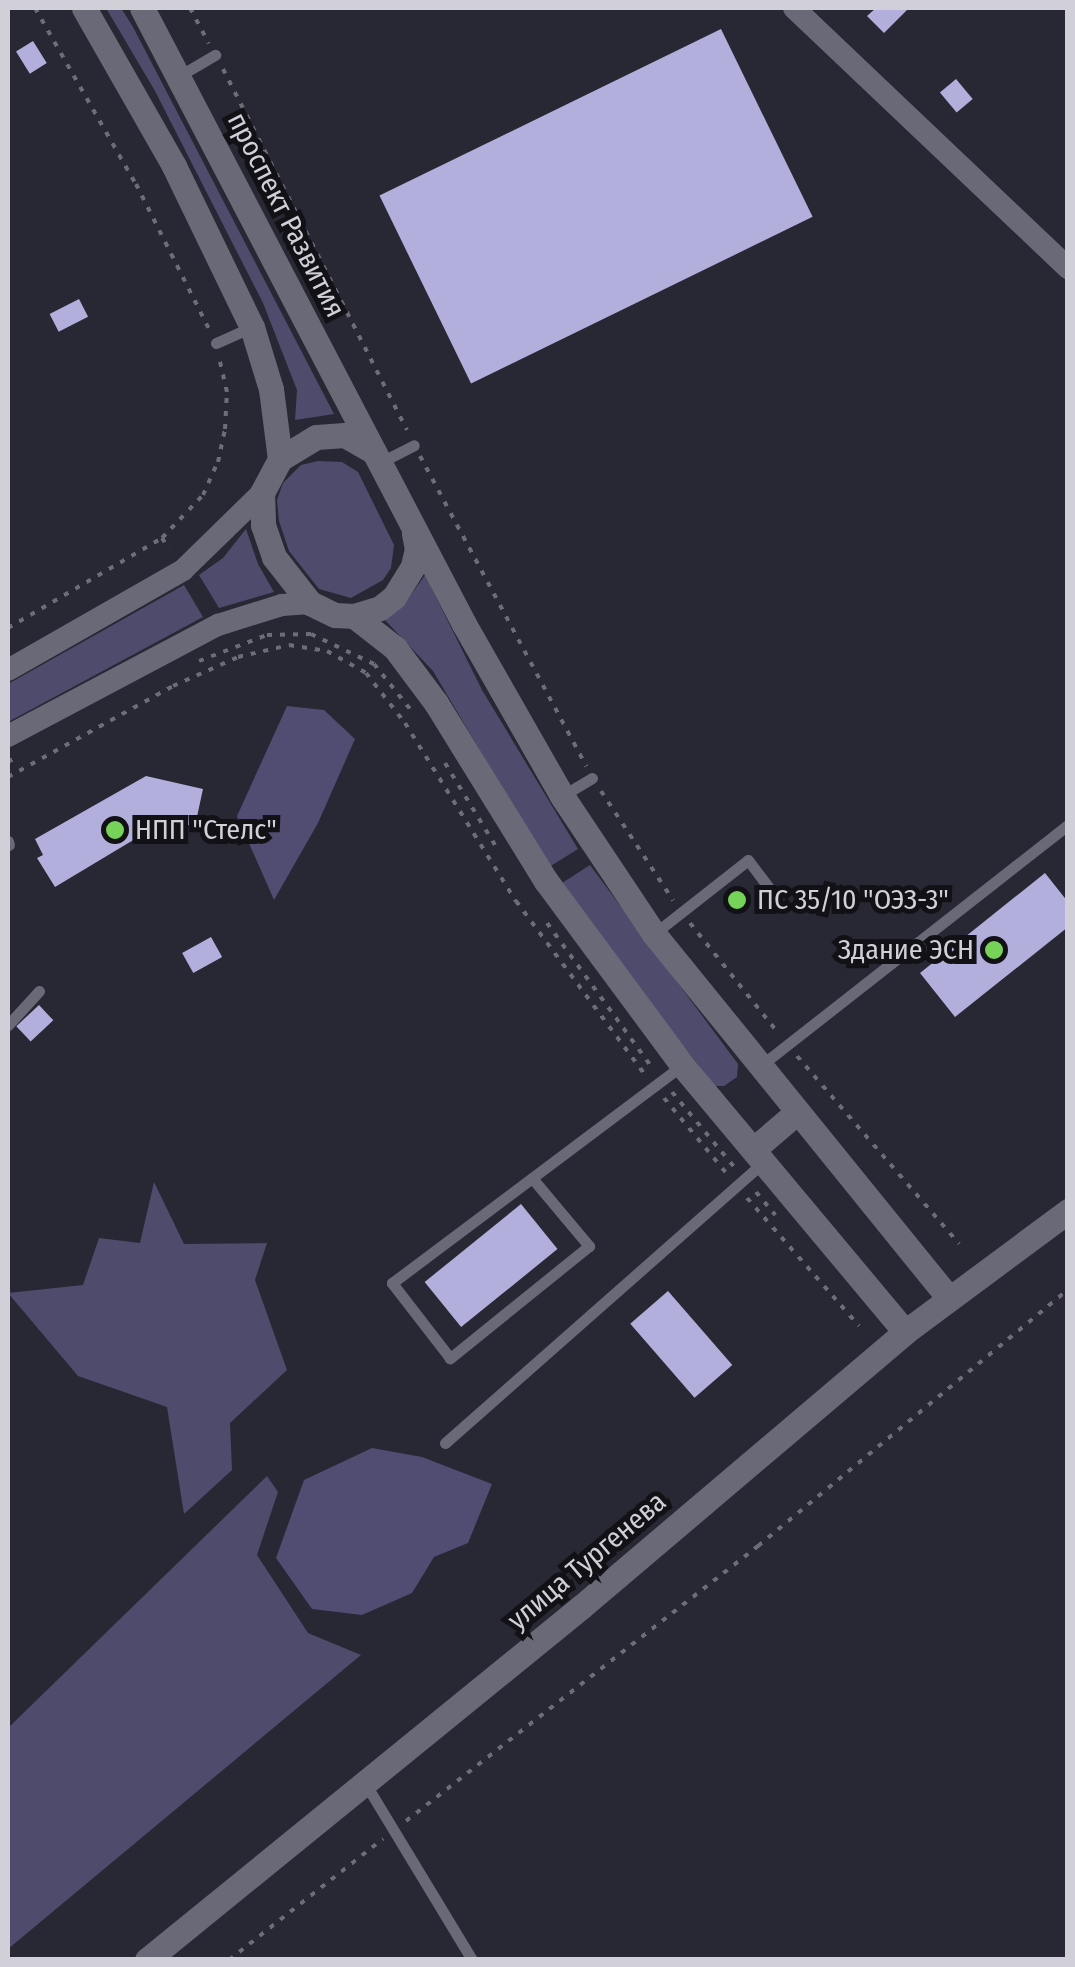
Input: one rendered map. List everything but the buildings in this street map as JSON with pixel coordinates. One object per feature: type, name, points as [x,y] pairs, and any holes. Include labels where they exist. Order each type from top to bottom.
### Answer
[{"type":"street","points":[[84,8],[174,166],[252,327],[271,389],[280,459]]},
{"type":"street","name":"проспект Развития","points":[[142,8],[377,458]]},
{"type":"street","points":[[794,8],[1068,268]]},
{"type":"street","points":[[8,670],[182,570],[262,493],[280,459],[316,436],[345,436],[377,458],[492,677],[562,796],[654,934],[949,1298]]},
{"type":"street","points":[[262,493],[263,525],[274,556],[310,603],[335,615],[354,616],[380,608],[406,580],[418,550],[412,523]]},
{"type":"street","points":[[15,745],[218,625],[282,606],[310,603]]},
{"type":"street","points":[[354,616],[395,648],[436,703],[666,1078],[760,1155],[906,1332]]},
{"type":"street","points":[[760,1155],[796,1113]]},
{"type":"street","name":"улица Тургенева","points":[[147,1960],[581,1607],[906,1332],[1068,1212]]},
{"type":"lane","points":[[179,76],[215,55]]},
{"type":"lane","points":[[216,343],[252,327]]},
{"type":"lane","points":[[377,458],[414,445]]},
{"type":"lane","points":[[562,796],[592,778]]},
{"type":"lane","points":[[759,1067],[1068,825]]},
{"type":"lane","points":[[654,934],[748,860],[771,890]]},
{"type":"lane","points":[[8,1025],[40,991]]},
{"type":"lane","points":[[532,1178],[589,1246],[450,1358],[392,1283],[532,1178],[666,1078]]},
{"type":"lane","points":[[445,1442],[739,1181],[760,1155]]},
{"type":"lane","points":[[365,1782],[472,1960]]},
{"type":"path","points":[[8,628],[162,538],[203,494],[218,462],[227,392],[216,343],[136,184],[35,8]]},
{"type":"path","points":[[190,8],[414,445],[592,778],[681,912],[787,1045],[959,1244]]},
{"type":"path","points":[[162,538],[169,549]]},
{"type":"path","points":[[199,661],[288,632],[332,640],[374,664],[416,716]]},
{"type":"path","points":[[8,777],[173,686],[269,646],[308,646],[327,651],[366,673],[405,723],[516,902],[666,1078],[739,1181],[780,1220]]},
{"type":"path","points":[[232,648],[238,657]]},
{"type":"path","points":[[8,762],[15,745]]},
{"type":"path","points":[[445,764],[501,853]]},
{"type":"path","points":[[616,834],[626,828]]},
{"type":"path","points":[[516,902],[528,894]]},
{"type":"path","points":[[538,908],[587,983],[666,1078],[739,1181],[859,1326]]},
{"type":"path","points":[[229,1960],[758,1546],[1068,1290]]},
{"type":"shaded area","points":[[106,8],[121,8],[133,27],[334,414],[295,420],[297,390],[263,303],[155,91]]},
{"type":"shaded area","points":[[342,462],[358,472],[394,545],[391,568],[383,580],[351,598],[319,589],[289,551],[279,521],[277,500],[283,483],[301,465]]},
{"type":"shaded area","points":[[246,529],[258,564],[274,592],[219,608],[199,575],[223,558]]},
{"type":"shaded area","points":[[425,575],[482,690],[578,849],[549,867],[433,671],[385,620],[403,606]]},
{"type":"shaded area","points":[[184,585],[203,617],[8,722],[8,684]]},
{"type":"shaded area","points":[[287,706],[324,710],[355,739],[318,823],[274,900],[237,816]]},
{"type":"shaded area","points":[[590,865],[738,1064],[737,1077],[724,1086],[715,1086],[616,961],[562,883]]},
{"type":"shaded area","points":[[154,1182],[184,1244],[267,1243],[255,1280],[287,1370],[230,1423],[232,1470],[184,1514],[167,1407],[78,1376],[8,1293],[83,1285],[99,1238],[140,1243]]},
{"type":"shaded area","points":[[372,1448],[422,1457],[492,1484],[468,1543],[434,1557],[412,1593],[362,1615],[312,1609],[276,1558],[304,1480]]},
{"type":"shaded area","points":[[267,1476],[278,1492],[257,1555],[308,1633],[361,1655],[8,1949],[8,1728]]},
{"type":"place","name":"НПП \"Стелс\"","points":[[115,830]]},
{"type":"place","name":"ПС 35/10 \"ОЭЗ-3\"","points":[[737,900]]},
{"type":"place","name":"Здание ЭСН","points":[[994,950]]}]
